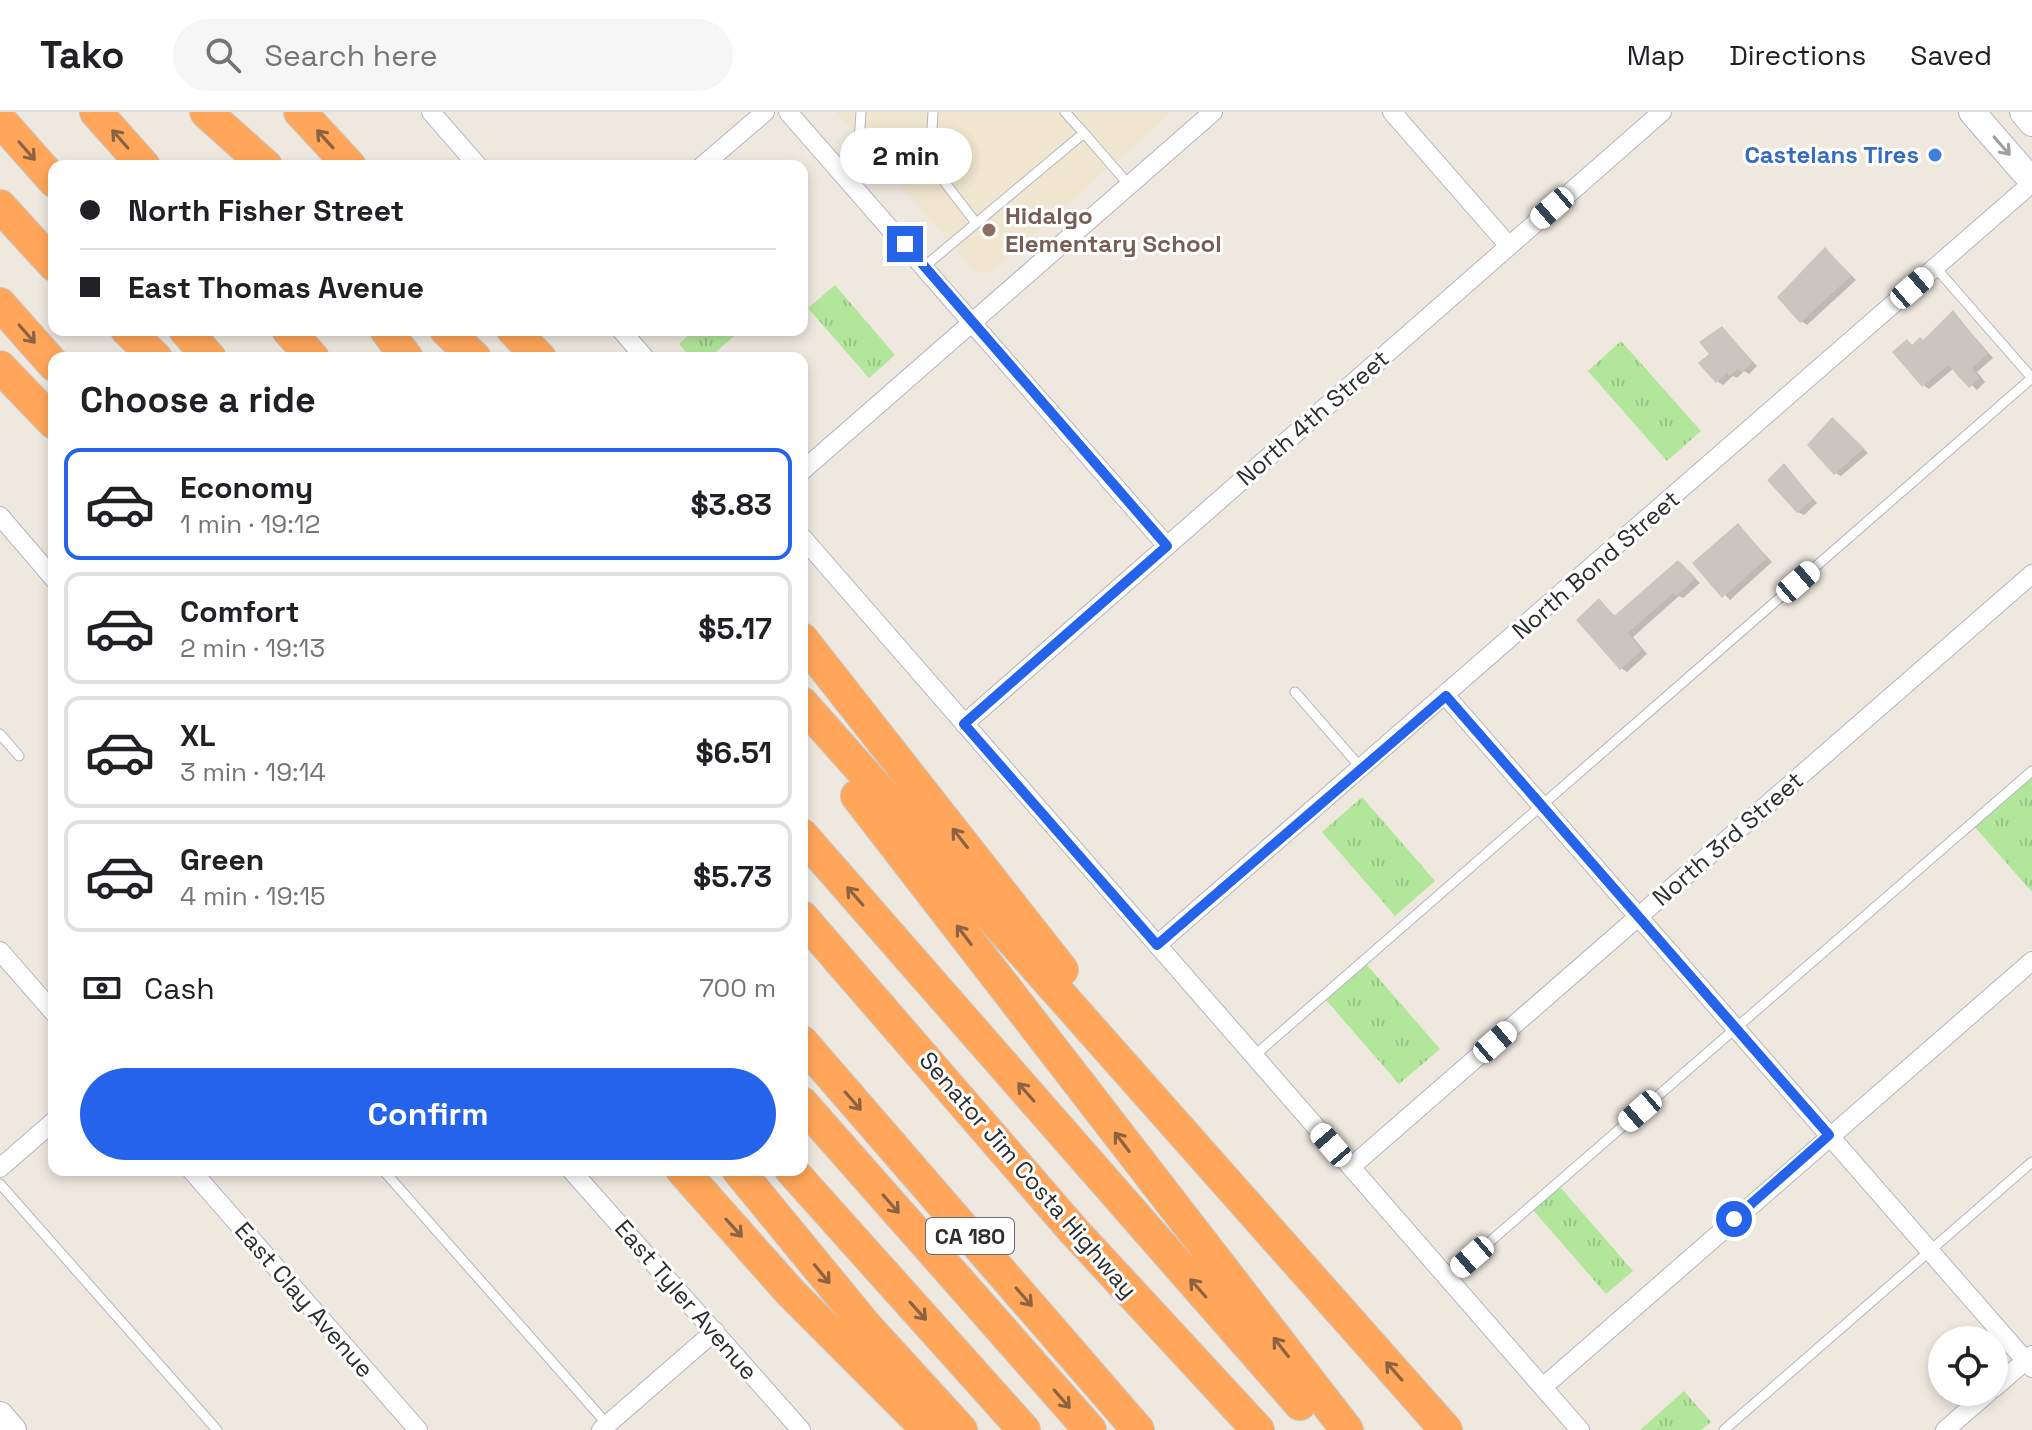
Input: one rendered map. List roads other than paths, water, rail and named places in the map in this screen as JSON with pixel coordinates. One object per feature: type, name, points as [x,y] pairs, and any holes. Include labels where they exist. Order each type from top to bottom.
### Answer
[{"type":"highway","points":[[96,112],[139,160]]},
{"type":"highway","points":[[206,112],[259,160]]},
{"type":"highway","points":[[228,112],[262,160]]},
{"type":"highway","points":[[300,112],[344,160]]},
{"type":"highway","points":[[0,120],[48,174]]},
{"type":"highway","points":[[0,206],[48,252]]},
{"type":"highway","points":[[0,206],[48,258]]},
{"type":"highway","points":[[0,304],[48,358]]},
{"type":"highway","points":[[119,336],[133,352]]},
{"type":"highway","points":[[133,336],[150,352]]},
{"type":"highway","points":[[190,336],[205,352]]},
{"type":"highway","points":[[293,336],[308,352]]},
{"type":"highway","points":[[452,336],[469,352]]},
{"type":"highway","points":[[519,336],[534,352]]},
{"type":"highway","points":[[0,367],[48,417]]},
{"type":"highway","points":[[808,647],[1250,1207]]},
{"type":"highway","points":[[808,710],[1157,1108],[1250,1207],[1446,1430]]},
{"type":"highway","points":[[808,734],[1347,1430]]},
{"type":"highway","points":[[808,842],[1323,1430]]},
{"type":"highway","points":[[808,898],[935,1070]]},
{"type":"highway","name":"Senator Jim Costa Highway","points":[[808,924],[1073,1230],[1258,1430]]},
{"type":"highway","name":"CA 180","points":[[808,1049],[1138,1430]]},
{"type":"highway","points":[[808,1110],[1090,1430]]},
{"type":"highway","points":[[687,1176],[791,1293],[928,1430]]},
{"type":"highway","points":[[743,1176],[866,1326],[961,1430]]},
{"type":"highway","points":[[796,1176],[1024,1430]]},
{"type":"main road","points":[[1972,112],[2032,182]]},
{"type":"main road","points":[[2023,112],[2032,123]]},
{"type":"main road","points":[[0,1415],[13,1430]]},
{"type":"street","points":[[431,112],[473,160]]},
{"type":"street","points":[[709,160],[765,112]]},
{"type":"street","points":[[788,112],[1167,546]]},
{"type":"street","points":[[808,466],[1213,112]]},
{"type":"street","points":[[1392,112],[1509,246]]},
{"type":"street","name":"North 4th Street","points":[[964,724],[1662,112]]},
{"type":"street","name":"North Bond Street","points":[[1157,945],[2032,182]]},
{"type":"street","points":[[626,336],[640,352]]},
{"type":"street","points":[[0,516],[48,572]]},
{"type":"street","points":[[808,544],[1580,1430]]},
{"type":"street","name":"North 3rd Street","points":[[1351,1167],[2032,574]]},
{"type":"street","points":[[1446,696],[1930,1251],[2030,1361],[2008,1378]]},
{"type":"street","points":[[0,951],[48,1006]]},
{"type":"street","points":[[1543,1387],[2032,961]]},
{"type":"street","points":[[0,1168],[48,1126]]},
{"type":"street","name":"East Clay Avenue","points":[[196,1176],[418,1430]]},
{"type":"street","name":"East Tyler Avenue","points":[[576,1176],[801,1430]]},
{"type":"street","points":[[607,1428],[715,1331]]},
{"type":"street","points":[[1945,1430],[1973,1406]]},
{"type":"lane","points":[[846,177],[859,142],[861,112]]},
{"type":"lane","points":[[933,112],[930,163],[976,223]]},
{"type":"lane","points":[[1065,112],[1129,185]]},
{"type":"lane","points":[[925,266],[1084,133]]},
{"type":"lane","points":[[1254,1056],[2032,378],[1936,268]]},
{"type":"lane","points":[[1295,692],[1362,769]]},
{"type":"lane","points":[[0,734],[19,756]]},
{"type":"lane","points":[[1448,1278],[2032,771]]},
{"type":"lane","points":[[1724,1430],[2032,1162]]},
{"type":"lane","points":[[388,1176],[607,1428]]},
{"type":"lane","points":[[0,1184],[217,1430]]},
{"type":"place","name":"Castelans Tires","points":[[1935,155]]},
{"type":"place","name":"Hidalgo Elementary School","points":[[989,230]]}]
